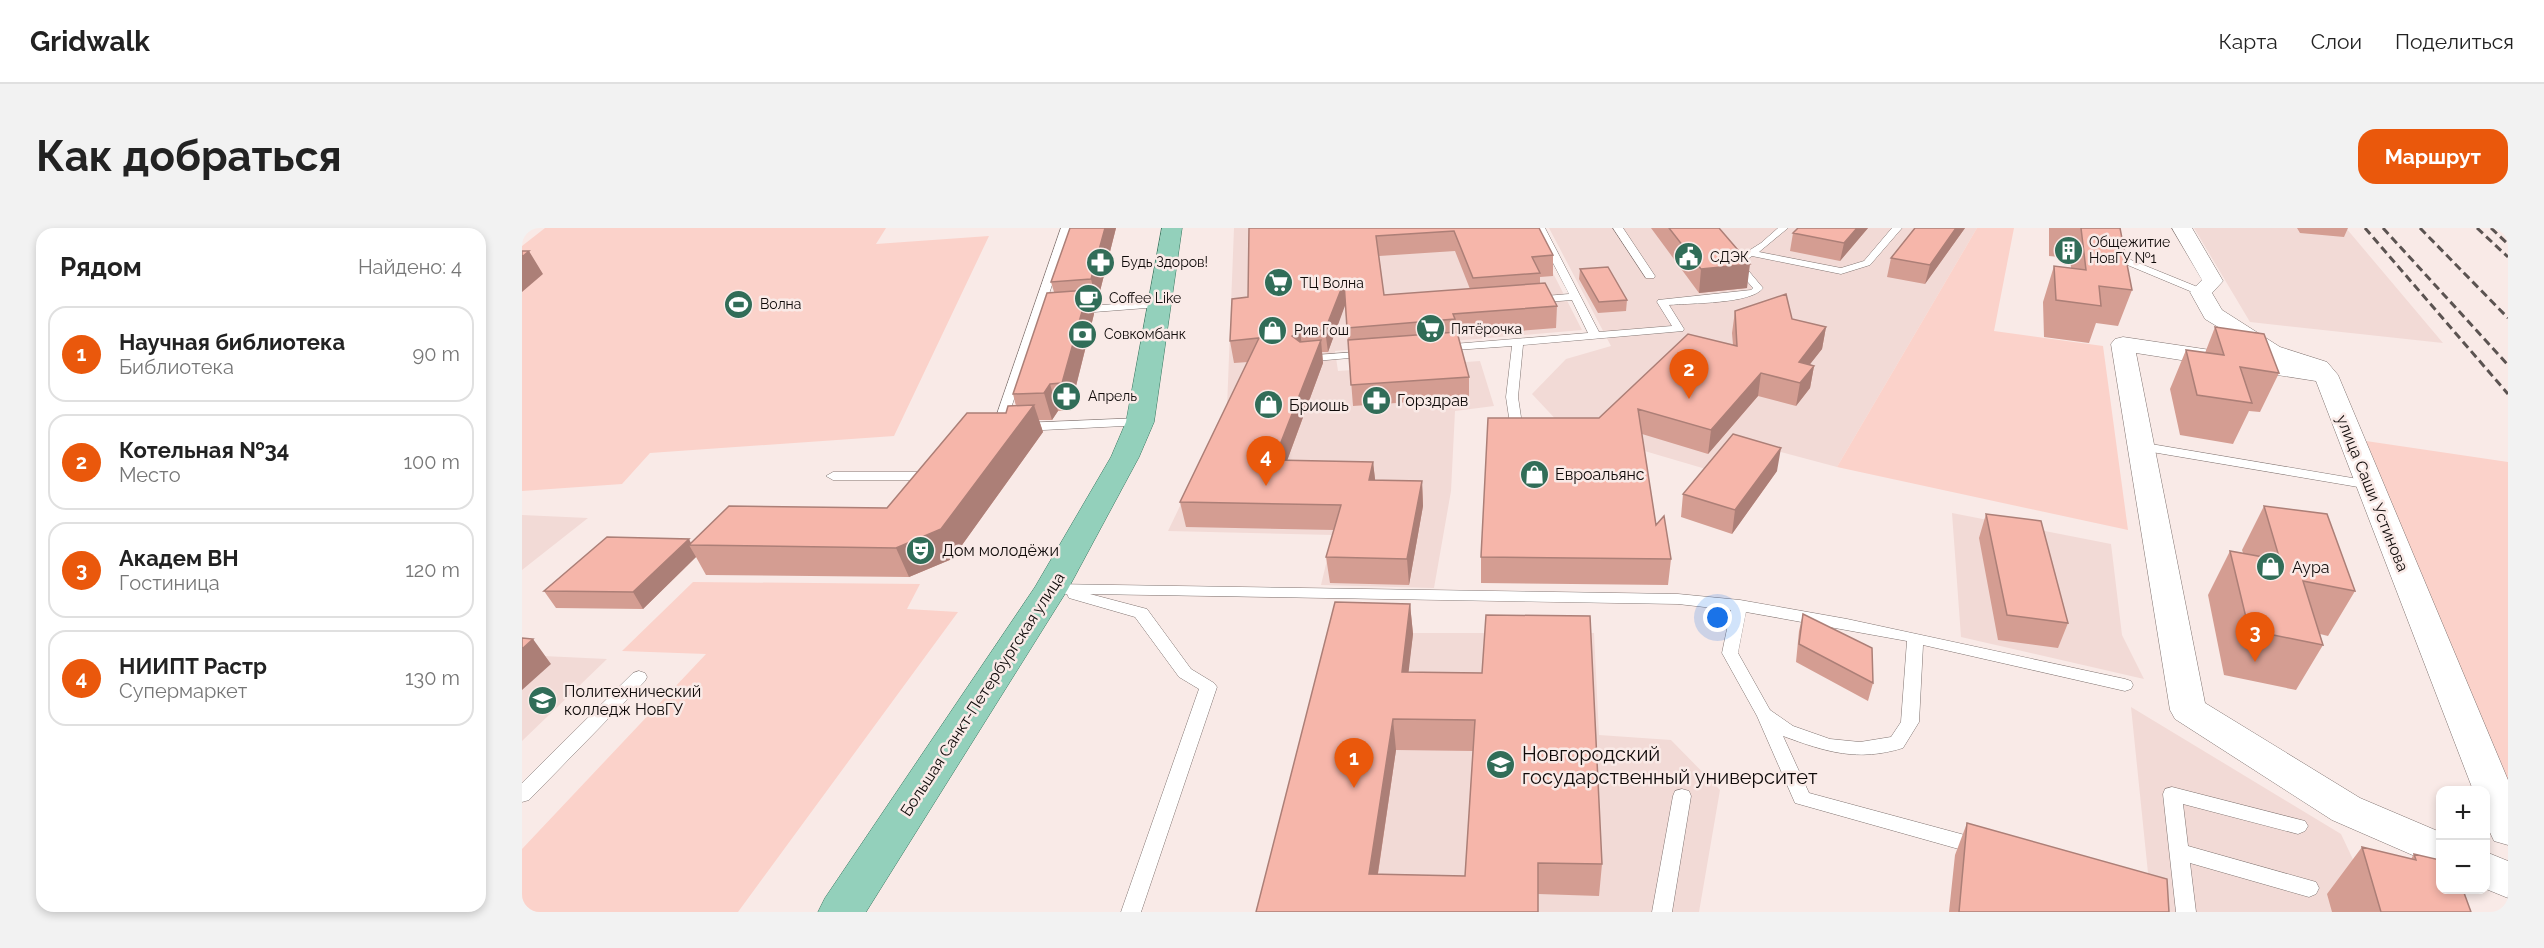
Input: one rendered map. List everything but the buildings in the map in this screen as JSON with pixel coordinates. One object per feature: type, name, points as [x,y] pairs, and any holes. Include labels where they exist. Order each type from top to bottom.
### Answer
[{"type":"main road","name":"Большая Санкт-Петербургская улица","points":[[841,912],[1051,589],[1103,501],[1140,422],[1172,228]]},
{"type":"street","points":[[2182,228],[2213,281],[2201,292],[2212,314],[2272,352],[2318,367],[2326,375]]},
{"type":"street","points":[[2326,375],[2122,344],[2188,710],[2346,809],[2436,848]]},
{"type":"street","name":"улица Саши Устинова","points":[[2326,375],[2508,829]]},
{"type":"street","points":[[2490,872],[2508,880]]},
{"type":"lane","points":[[1003,414],[1066,228]]},
{"type":"lane","points":[[1540,228],[1594,336]]},
{"type":"lane","points":[[1618,228],[1650,276]]},
{"type":"lane","points":[[1434,349],[1679,329],[1662,302],[1745,295],[1755,292],[1758,288],[1732,258],[1751,253],[1783,228]]},
{"type":"lane","points":[[1751,253],[1841,271],[1868,263],[1897,228]]},
{"type":"lane","points":[[2104,252],[2201,292]]},
{"type":"lane","points":[[1515,302],[1575,297]]},
{"type":"lane","points":[[1038,313],[1159,304]]},
{"type":"lane","points":[[1516,424],[1512,397],[1518,342]]},
{"type":"lane","points":[[1303,359],[1387,352]]},
{"type":"lane","points":[[1007,428],[1140,422]]},
{"type":"lane","points":[[2139,446],[2370,485]]},
{"type":"lane","points":[[833,476],[923,476],[939,457]]},
{"type":"lane","points":[[1051,589],[1678,599],[1740,605],[1915,638],[2125,685]]},
{"type":"lane","points":[[1051,589],[1141,613],[1185,673],[1208,687],[1131,912]]},
{"type":"lane","points":[[1740,605],[1730,653],[1764,714],[1802,798],[2002,853]]},
{"type":"lane","points":[[1764,714],[1787,732],[1829,746],[1860,749],[1897,743],[1910,722],[1915,638]]},
{"type":"lane","points":[[522,795],[639,677]]},
{"type":"lane","points":[[2186,912],[2172,794],[2298,826]]},
{"type":"lane","points":[[1662,912],[1682,796]]},
{"type":"lane","points":[[2179,852],[2309,888]]},
{"type":"shaded area","name":"Волна","points":[[545,228],[886,228],[876,244],[989,236],[894,436],[650,453],[622,484],[522,491],[522,246]]},
{"type":"shaded area","points":[[1234,228],[1530,228],[1582,330],[1335,351],[1338,371],[1480,361],[1494,406],[1455,411],[1451,491],[1434,588],[1321,585],[1333,535],[1168,531],[1227,408]]},
{"type":"shaded area","points":[[1549,228],[1977,228],[1837,467],[1740,441],[1716,472],[1563,427],[1532,394],[1566,359],[1611,346]]},
{"type":"shaded area","points":[[1977,228],[2014,228],[1994,331],[2103,346],[2128,530],[1837,467]]},
{"type":"shaded area","points":[[2194,228],[2346,228],[2443,343],[2250,322]]},
{"type":"shaded area","points":[[2366,441],[2508,462],[2508,787]]},
{"type":"shaded area","points":[[1952,513],[2111,544],[2122,635],[2144,679],[1961,637]]},
{"type":"shaded area","points":[[522,515],[588,518],[522,570]]},
{"type":"shaded area","points":[[693,582],[920,584],[907,609],[958,612],[738,912],[522,912],[522,849],[706,654],[622,651]]},
{"type":"shaded area","name":"Новгородский государственный университет","points":[[1339,633],[1594,633],[1599,735],[1671,740],[1720,790],[1699,912],[1272,912]]},
{"type":"shaded area","name":"Политехнический колледж НовГУ","points":[[522,655],[607,659],[522,741]]},
{"type":"shaded area","points":[[2131,707],[2341,834],[2367,889],[2447,912],[2152,912]]},
{"type":"railway","points":[[2365,228],[2508,394]]},
{"type":"railway","points":[[2383,228],[2508,365]]},
{"type":"railway","points":[[2420,228],[2508,318]]},
{"type":"railway","points":[[2477,228],[2508,257]]},
{"type":"railway","points":[[2491,228],[2508,244]]},
{"type":"place","name":"Общежитие НовГУ №1","points":[[2068,250]]},
{"type":"place","name":"СДЭК","points":[[1689,257]]},
{"type":"place","name":"Будь Здоров!","points":[[1100,262]]},
{"type":"place","name":"ТЦ Волна","points":[[1279,283]]},
{"type":"place","name":"Coffee Like","points":[[1088,298]]},
{"type":"place","name":"Волна","points":[[739,304]]},
{"type":"place","name":"Пятёрочка","points":[[1430,329]]},
{"type":"place","name":"Рив Гош","points":[[1273,330]]},
{"type":"place","name":"Совкомбанк","points":[[1083,334]]},
{"type":"place","name":"Апрель","points":[[1067,396]]},
{"type":"place","name":"Котельная №34","points":[[1689,399]]},
{"type":"place","name":"Горздрав","points":[[1376,400]]},
{"type":"place","name":"Бриошь","points":[[1268,405]]},
{"type":"place","name":"Евроальянс","points":[[1534,474]]},
{"type":"place","name":"НИИПТ Растр","points":[[1266,486]]},
{"type":"place","name":"Дом молодёжи","points":[[921,550]]},
{"type":"place","name":"Аура","points":[[2271,567]]},
{"type":"place","name":"Академ ВН","points":[[2255,662]]},
{"type":"place","name":"Политехнический колледж НовГУ","points":[[543,700]]},
{"type":"place","name":"Новгородский государственный университет","points":[[1501,765]]},
{"type":"place","name":"Научная библиотека","points":[[1354,788]]}]
